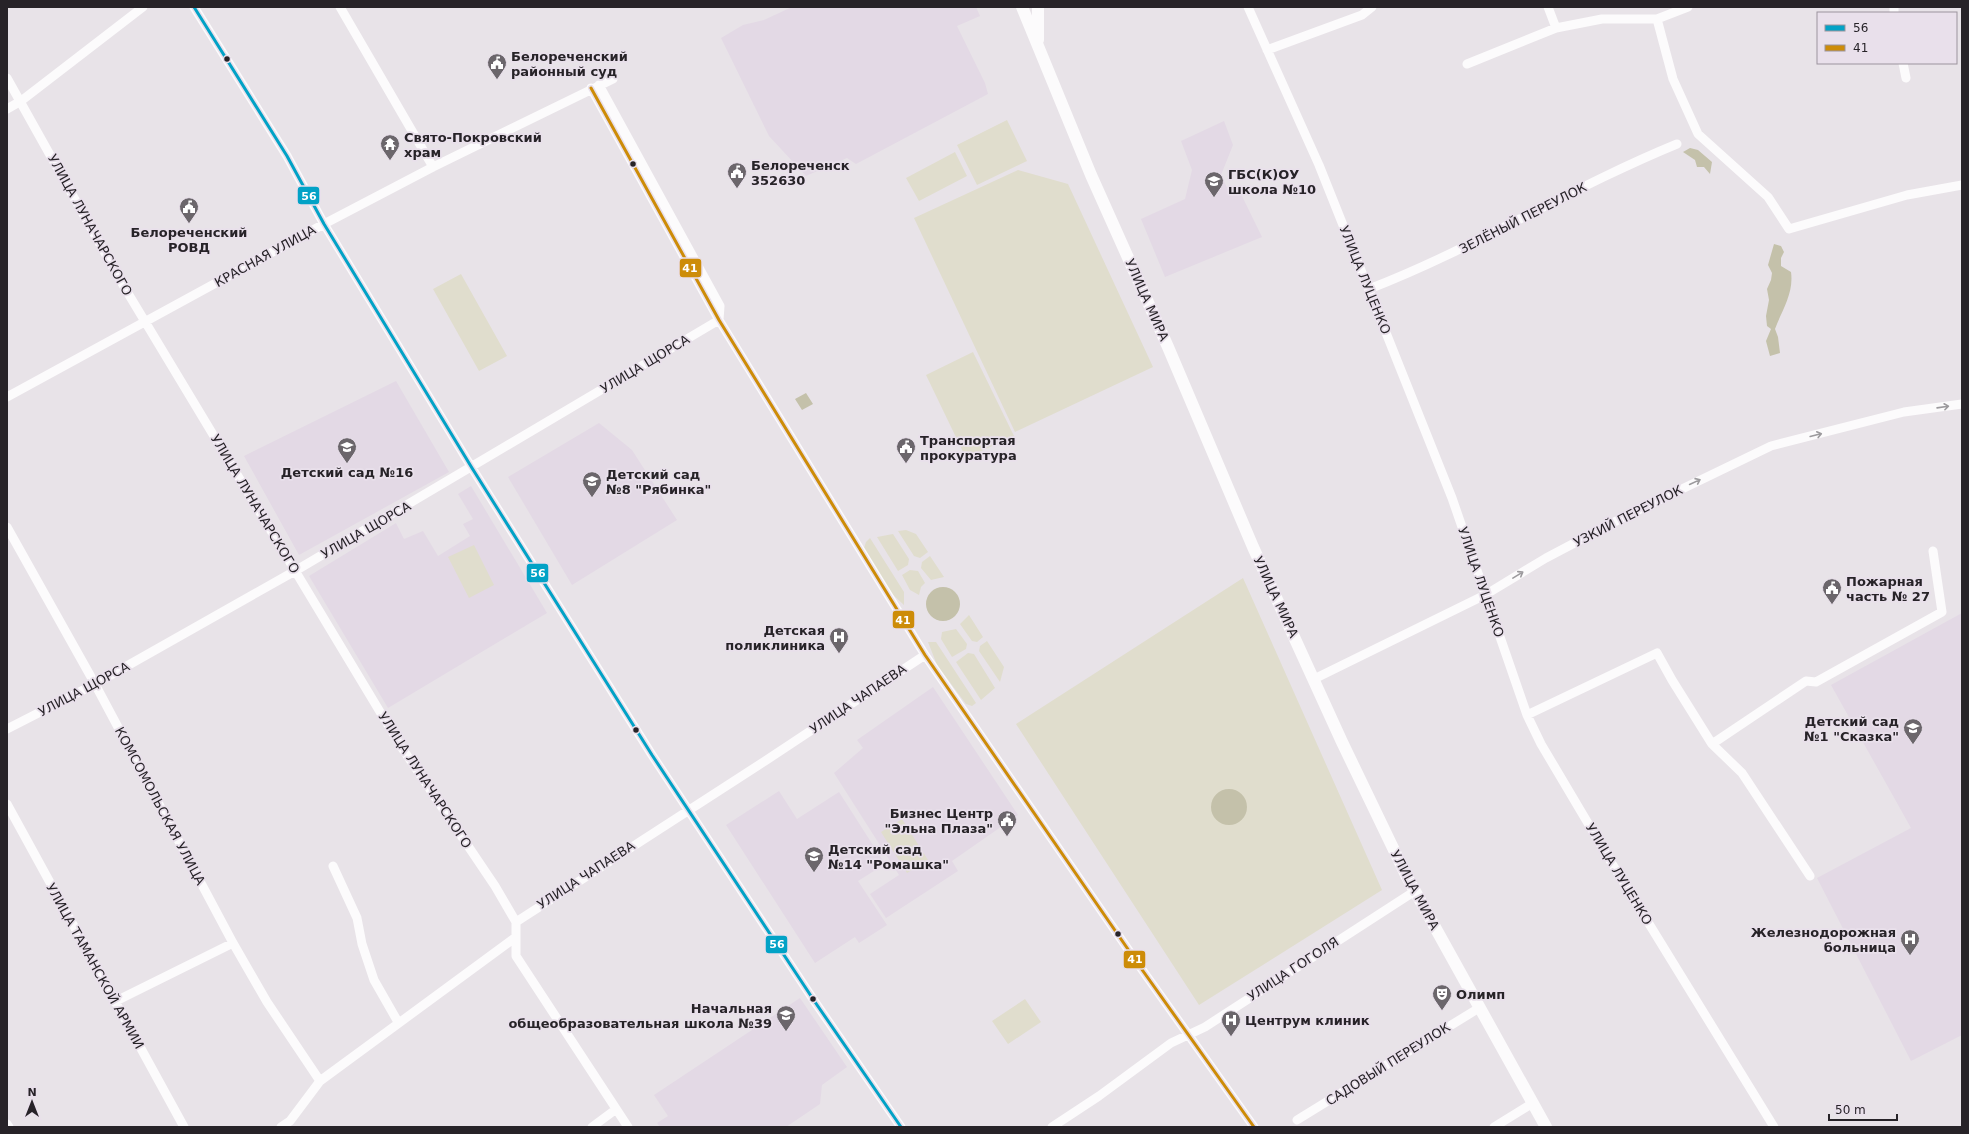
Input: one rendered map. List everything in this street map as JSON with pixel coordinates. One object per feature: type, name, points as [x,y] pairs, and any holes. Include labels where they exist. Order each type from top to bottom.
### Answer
[{"type":"main road","name":"УЛИЦА МИРА","points":[[1022,7],[1091,175],[1168,348],[1252,547],[1342,742],[1415,891],[1546,1127]]},
{"type":"main road","name":"УЛИЦА МИРА","points":[[1038,7],[1039,51]]},
{"type":"street","points":[[7,108],[21,101],[143,7]]},
{"type":"street","points":[[194,7],[287,156],[324,224],[472,468],[687,810],[901,1127]]},
{"type":"street","points":[[340,7],[433,167]]},
{"type":"street","name":"УЛИЦА ЛУЦЕНКО","points":[[1248,7],[1319,166],[1452,498],[1527,715],[1541,744],[1607,856],[1774,1127]]},
{"type":"street","points":[[1267,50],[1362,16],[1372,7]]},
{"type":"street","points":[[1548,7],[1556,28]]},
{"type":"street","points":[[1467,64],[1556,28],[1602,19],[1657,19],[1688,7]]},
{"type":"street","points":[[1657,19],[1673,79],[1695,136],[1768,197],[1789,228],[1907,195],[1962,185]]},
{"type":"street","points":[[1903,64],[1906,78]]},
{"type":"street","name":"УЛИЦА ЛУНАЧАРСКОГО","points":[[7,78],[146,323],[295,571],[400,745],[495,886],[516,922]]},
{"type":"street","name":"КРАСНАЯ УЛИЦА","points":[[7,397],[146,323],[324,224],[433,167],[613,79]]},
{"type":"street","points":[[595,87],[719,320],[925,654],[1188,1036],[1254,1127]]},
{"type":"street","name":"ЗЕЛЁНЫЙ ПЕРЕУЛОК","points":[[1369,289],[1410,273],[1578,190],[1677,144]]},
{"type":"street","name":"УЛИЦА ЩОРСА","points":[[7,729],[95,684],[295,571],[472,468],[719,320]]},
{"type":"street","name":"УЗКИЙ ПЕРЕУЛОК","points":[[1314,679],[1485,595],[1546,558],[1620,519],[1771,446],[1904,412],[1962,404]]},
{"type":"street","name":"КОМСОМОЛЬСКАЯ УЛИЦА","points":[[7,527],[95,684],[267,1002],[320,1081]]},
{"type":"street","points":[[1712,744],[1806,681],[1816,682],[1942,612],[1933,551]]},
{"type":"street","points":[[1527,715],[1657,653],[1712,744],[1742,773],[1810,876]]},
{"type":"street","name":"УЛИЦА ЧАПАЕВА","points":[[516,922],[925,654]]},
{"type":"street","name":"УЛИЦА ТАМАНСКОЙ АРМИИ","points":[[7,804],[114,1002],[184,1127]]},
{"type":"street","points":[[333,866],[357,918],[362,944],[374,980],[398,1022]]},
{"type":"street","name":"УЛИЦА ГОГОЛЯ","points":[[1052,1127],[1099,1096],[1165,1047],[1206,1027],[1415,891]]},
{"type":"street","points":[[516,922],[516,956],[615,1110],[628,1127]]},
{"type":"street","points":[[281,1127],[290,1121],[320,1081],[398,1022],[516,937]]},
{"type":"street","points":[[114,1002],[234,943]]},
{"type":"street","name":"САДОВЫЙ ПЕРЕУЛОК","points":[[1297,1120],[1479,1008]]},
{"type":"street","points":[[1494,1127],[1533,1103]]},
{"type":"street","points":[[592,1127],[615,1110]]},
{"type":"shaded area","points":[[792,7],[976,7],[980,16],[957,26],[985,83],[988,94],[856,164],[847,158],[806,176],[769,136],[721,38],[743,25],[764,20]]},
{"type":"shaded area","points":[[1007,120],[1027,161],[977,185],[957,145]]},
{"type":"shaded area","name":"ГБС(К)ОУ школа №10","points":[[1224,121],[1233,145],[1221,175],[1231,196],[1241,194],[1262,237],[1165,277],[1141,219],[1185,199],[1192,170],[1181,141]]},
{"type":"shaded area","points":[[1690,148],[1698,150],[1712,162],[1710,174],[1704,167],[1697,167],[1695,160],[1683,152]]},
{"type":"shaded area","points":[[955,152],[967,176],[919,201],[906,178]]},
{"type":"shaded area","points":[[1018,170],[1068,184],[1153,367],[1015,432],[914,218]]},
{"type":"shaded area","points":[[1774,244],[1781,246],[1784,252],[1781,258],[1781,266],[1791,272],[1791,287],[1787,301],[1775,329],[1778,337],[1780,353],[1770,356],[1766,341],[1771,329],[1767,326],[1766,316],[1769,300],[1767,289],[1772,273],[1768,265]]},
{"type":"shaded area","points":[[461,274],[507,356],[479,371],[433,289]]},
{"type":"shaded area","points":[[973,352],[1014,436],[966,458],[926,375]]},
{"type":"shaded area","name":"Детский сад №16","points":[[396,381],[449,472],[299,555],[244,456]]},
{"type":"shaded area","points":[[806,393],[813,404],[802,410],[795,399]]},
{"type":"shaded area","name":"Детский сад №8 \"Рябинка\"","points":[[599,423],[632,450],[677,520],[572,585],[508,477]]},
{"type":"shaded area","points":[[471,486],[547,613],[388,708],[309,576],[396,523],[404,539],[423,531],[438,556],[470,536],[463,524],[473,519],[458,494]]},
{"type":"shaded area","points":[[906,530],[916,534],[928,552],[920,558],[914,556],[898,531]]},
{"type":"shaded area","points":[[893,534],[909,559],[908,565],[898,571],[877,537]]},
{"type":"shaded area","points":[[870,538],[904,592],[904,605],[891,593],[864,548],[866,542]]},
{"type":"shaded area","points":[[474,545],[494,585],[469,598],[448,557]]},
{"type":"shaded area","points":[[930,556],[944,577],[931,580],[921,568],[922,562]]},
{"type":"shaded area","points":[[910,570],[918,571],[925,583],[921,587],[919,595],[910,590],[902,575]]},
{"type":"shaded area","points":[[1243,578],[1382,890],[1199,1005],[1016,724]]},
{"type":"shaded area","points":[[946,587],[953,589],[958,594],[960,604],[958,614],[953,619],[940,621],[933,619],[928,614],[926,601],[928,594],[933,589]]},
{"type":"shaded area","points":[[1962,613],[1962,1035],[1911,1061],[1817,878],[1911,828],[1831,685]]},
{"type":"shaded area","points":[[969,615],[983,637],[977,642],[972,641],[960,624]]},
{"type":"shaded area","points":[[956,629],[967,644],[966,649],[952,657],[941,639],[942,632]]},
{"type":"shaded area","points":[[987,641],[1004,667],[1000,682],[979,651],[980,646]]},
{"type":"shaded area","points":[[928,642],[936,642],[976,703],[972,706],[966,704],[937,665]]},
{"type":"shaded area","points":[[968,653],[974,654],[995,688],[981,700],[956,662]]},
{"type":"shaded area","points":[[933,687],[1018,815],[952,861],[958,871],[886,918],[870,894],[899,875],[834,773],[863,748],[857,740]]},
{"type":"shaded area","points":[[1229,789],[1242,794],[1247,807],[1242,820],[1229,825],[1216,820],[1211,807],[1216,794]]},
{"type":"shaded area","name":"Детский сад №14 \"Ромашка\"","points":[[779,791],[797,819],[839,792],[885,864],[858,881],[887,925],[859,943],[855,937],[815,963],[726,825]]},
{"type":"shaded area","points":[[902,819],[928,860],[907,873],[881,832]]},
{"type":"shaded area","name":"Начальная общеобразовательная школа №39","points":[[800,998],[847,1067],[822,1085],[820,1104],[786,1127],[660,1127],[657,1123],[668,1116],[654,1095]]},
{"type":"shaded area","points":[[1025,999],[1041,1022],[1008,1044],[992,1021]]},
{"type":"transit line","name":"56","points":[[194,7],[287,156],[324,224],[472,468],[652,755],[815,1002],[901,1127]]},
{"type":"transit line","name":"41","points":[[591,88],[719,320],[925,655],[1143,971],[1254,1127]]},
{"type":"place","name":"Белореченский районный суд","points":[[497,80]]},
{"type":"place","name":"Свято-Покровский храм","points":[[390,161]]},
{"type":"place","name":"Белореченск 352630","points":[[737,189]]},
{"type":"place","name":"ГБС(К)ОУ школа №10","points":[[1214,198]]},
{"type":"place","name":"Белореченский РОВД","points":[[189,224]]},
{"type":"place","name":"Детский сад №16","points":[[347,464]]},
{"type":"place","name":"Транспортая прокуратура","points":[[906,464]]},
{"type":"place","name":"Детский сад №8 \"Рябинка\"","points":[[592,498]]},
{"type":"place","name":"Пожарная часть № 27","points":[[1832,605]]},
{"type":"place","name":"Детская поликлиника","points":[[839,654]]},
{"type":"place","name":"Детский сад №1 \"Сказка\"","points":[[1913,745]]},
{"type":"place","name":"Бизнес Центр \"Эльна Плаза\"","points":[[1007,837]]},
{"type":"place","name":"Детский сад №14 \"Ромашка\"","points":[[814,873]]},
{"type":"place","name":"Железнодорожная больница","points":[[1910,956]]},
{"type":"place","name":"Олимп","points":[[1442,1011]]},
{"type":"place","name":"Начальная общеобразовательная школа №39","points":[[786,1032]]},
{"type":"place","name":"Центрум клиник","points":[[1231,1037]]}]
